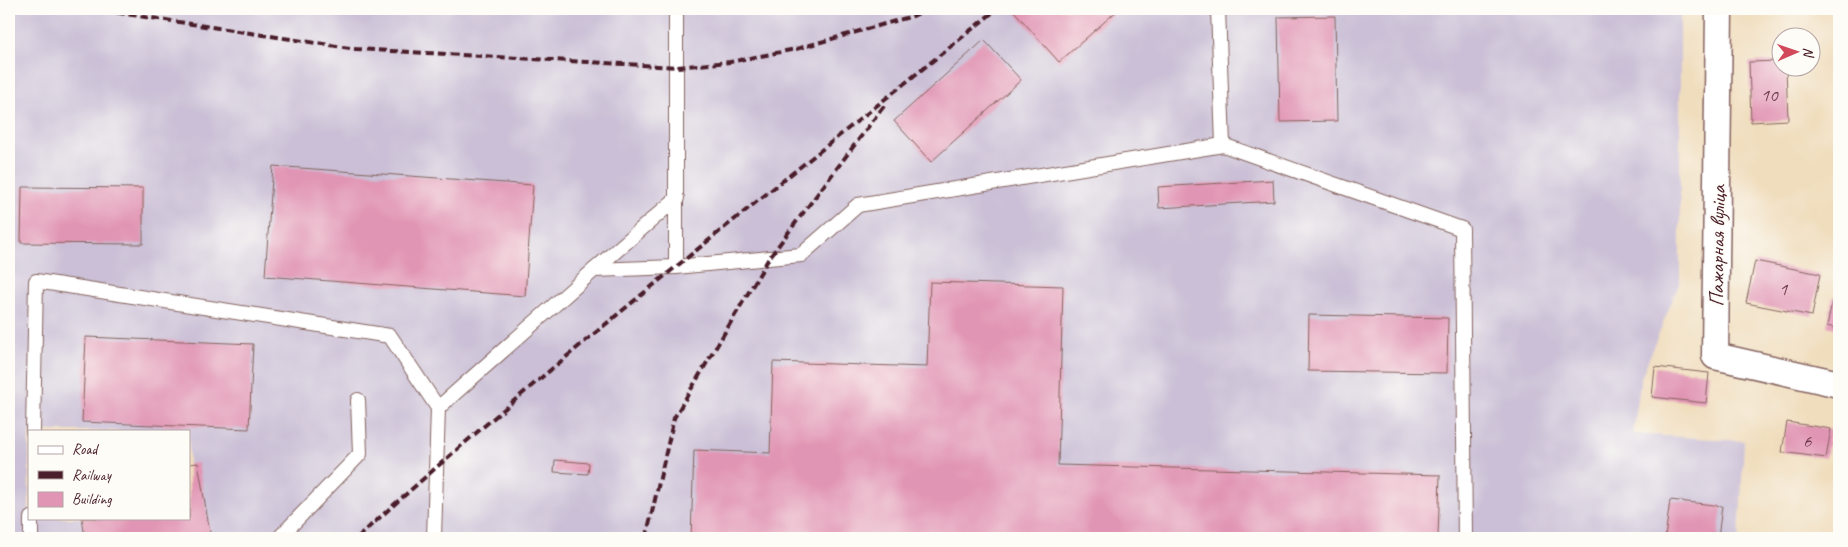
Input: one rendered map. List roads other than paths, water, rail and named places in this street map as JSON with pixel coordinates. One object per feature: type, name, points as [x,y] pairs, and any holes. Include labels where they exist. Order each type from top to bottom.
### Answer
[{"type":"street","name":"Пажарная вуліца","points":[[1719,9],[1716,356],[1839,384]]},
{"type":"lane","points":[[676,9],[676,267]]},
{"type":"lane","points":[[1218,9],[1222,145]]},
{"type":"lane","points":[[594,270],[676,267],[802,255],[858,206],[1222,145],[1462,229],[1465,538]]},
{"type":"lane","points":[[438,408],[677,198]]},
{"type":"lane","points":[[33,430],[36,282],[390,336],[438,408],[434,538]]},
{"type":"lane","points":[[279,538],[360,454],[358,400]]},
{"type":"lane","points":[[31,520],[31,538]]},
{"type":"railway","points":[[93,9],[356,49],[677,67],[730,62],[796,49],[913,16],[928,9]]},
{"type":"railway","points":[[357,538],[513,401],[997,9]]},
{"type":"railway","points":[[646,538],[674,418],[769,258],[884,106]]}]
